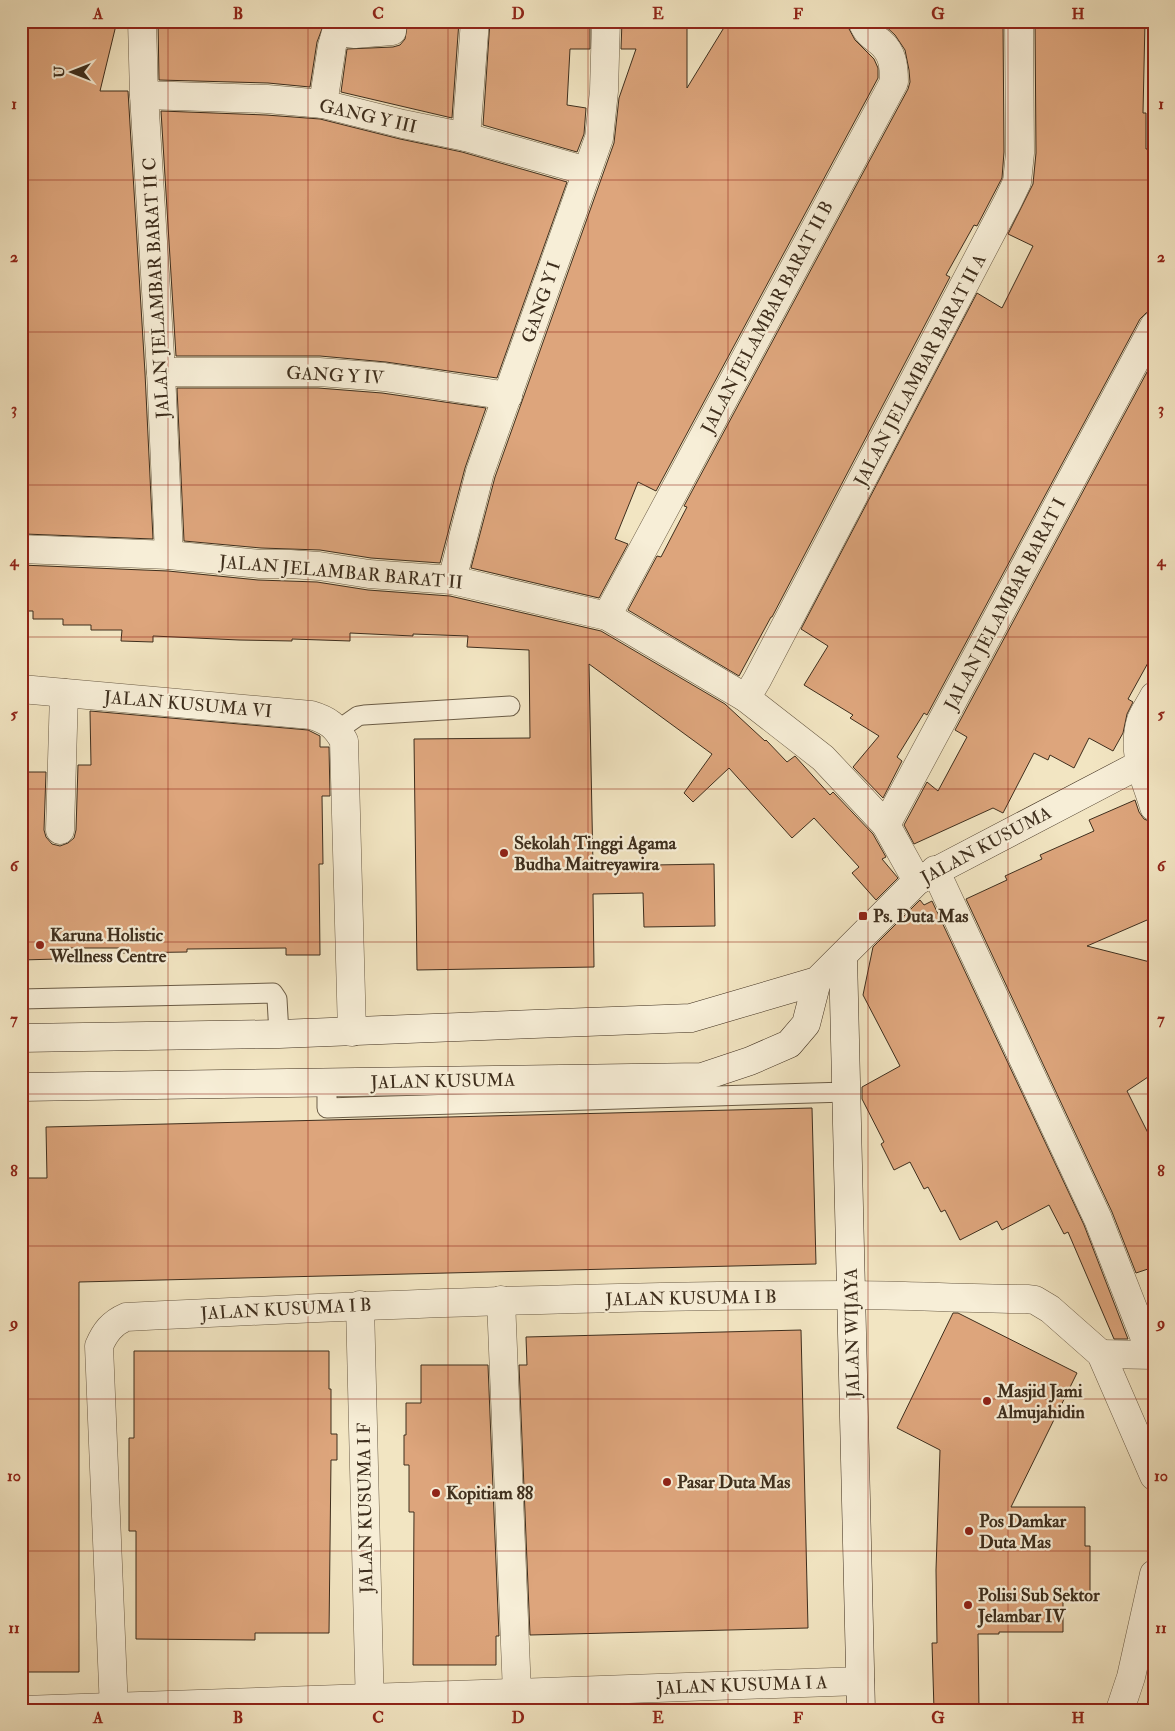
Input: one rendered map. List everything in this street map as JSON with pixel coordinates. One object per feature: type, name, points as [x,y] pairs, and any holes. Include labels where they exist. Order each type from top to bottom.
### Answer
[{"type":"street","name":"JALAN JELAMBAR BARAT II C","points":[[142,21],[144,96],[162,372],[169,555]]},
{"type":"street","points":[[323,104],[336,32],[355,34],[392,31],[393,21]]},
{"type":"street","points":[[466,137],[475,21]]},
{"type":"street","name":"GANG Y I","points":[[452,580],[480,472],[599,138],[604,91],[606,21]]},
{"type":"street","name":"JALAN JELAMBAR BARAT II B","points":[[607,616],[894,82],[894,67],[888,50],[870,36],[862,21]]},
{"type":"street","name":"JALAN JELAMBAR BARAT II A","points":[[746,698],[1017,182],[1020,153],[1019,21]]},
{"type":"street","name":"GANG Y III","points":[[144,96],[267,99],[323,104],[466,137],[587,171]]},
{"type":"street","name":"JALAN JELAMBAR BARAT I","points":[[886,826],[1154,326]]},
{"type":"street","name":"GANG Y IV","points":[[162,372],[319,372],[384,377],[508,396]]},
{"type":"street","name":"JALAN JELAMBAR BARAT II","points":[[21,550],[169,555],[260,564],[319,566],[369,574],[452,580],[607,616],[746,698],[823,758],[886,826]]},
{"type":"street","name":"JALAN KUSUMA VI","points":[[21,689],[311,715],[324,718],[341,736]]},
{"type":"street","points":[[60,830],[64,693]]},
{"type":"street","points":[[1154,696],[1141,719],[1136,743],[1146,761],[1154,807]]},
{"type":"street","points":[[341,736],[352,1032]]},
{"type":"street","name":"JALAN KUSUMA","points":[[21,1038],[352,1032],[691,1018],[817,981],[926,876],[1146,761]]},
{"type":"street","points":[[886,826],[926,876],[1098,1219],[1152,1354],[1101,1354],[1154,1476]]},
{"type":"street","name":"JALAN WIJAYA","points":[[843,956],[861,1710]]},
{"type":"street","name":"JALAN KUSUMA","points":[[21,1087],[702,1077],[750,1061],[789,1044],[806,1024],[817,981]]},
{"type":"street","name":"JALAN KUSUMA I B","points":[[114,1708],[99,1346],[103,1337],[116,1322],[126,1317],[501,1300],[851,1296],[1027,1299],[1036,1300],[1050,1309],[1101,1354]]},
{"type":"street","points":[[501,1300],[517,1692]]},
{"type":"street","name":"JALAN KUSUMA I F","points":[[360,1305],[370,1704]]},
{"type":"street","points":[[1120,1710],[1131,1677],[1154,1574]]},
{"type":"street","name":"JALAN KUSUMA I A","points":[[23,1710],[370,1704],[517,1692],[623,1700],[860,1681]]},
{"type":"lane","points":[[341,736],[358,716],[510,706]]},
{"type":"lane","points":[[21,999],[273,993],[277,999],[279,1034]]},
{"type":"lane","points":[[327,1083],[327,1108],[846,1092]]},
{"type":"building","points":[[21,21],[117,21],[100,91],[128,91],[153,539],[25,534],[23,432],[21,432]]},
{"type":"building","points":[[158,21],[243,21],[303,26],[303,21],[325,21],[317,42],[310,87],[268,83],[159,80]]},
{"type":"building","points":[[408,21],[459,21],[452,118],[341,92],[347,49],[400,45],[405,39]]},
{"type":"building","points":[[490,21],[590,21],[590,49],[570,49],[567,105],[586,108],[584,134],[577,152],[483,125]]},
{"type":"building","points":[[622,21],[687,21],[687,88],[728,21],[847,21],[855,40],[874,59],[878,68],[878,78],[656,491],[638,482],[615,539],[628,544],[599,598],[471,568],[495,477],[614,143],[619,98],[636,49],[621,49]]},
{"type":"building","points":[[880,21],[1003,21],[1004,152],[1002,178],[977,226],[974,225],[946,275],[950,277],[772,617],[739,676],[628,610],[657,556],[661,557],[687,507],[684,506],[908,89],[910,82],[905,50],[895,35]]},
{"type":"building","points":[[1035,21],[1145,21],[1143,113],[1146,113],[1146,149],[1153,149],[1154,310],[1146,313],[1140,319],[927,715],[924,713],[897,757],[902,761],[883,798],[853,767],[879,736],[850,718],[853,715],[804,685],[828,646],[801,629],[977,293],[1002,308],[1033,246],[1008,234],[1033,184],[1036,153]]},
{"type":"building","points":[[161,111],[320,119],[462,152],[567,182],[497,378],[386,362],[320,356],[176,356]]},
{"type":"building","points":[[1154,359],[1154,652],[1128,699],[1133,702],[1127,714],[1123,733],[1113,751],[1089,738],[1074,768],[1050,755],[1048,760],[1034,753],[1003,813],[993,808],[914,844],[904,825],[927,782],[938,791],[967,737],[955,730]]},
{"type":"building","points":[[177,388],[318,388],[382,393],[486,408],[465,468],[440,563],[371,558],[320,550],[261,548],[184,541]]},
{"type":"building","points":[[21,565],[168,571],[258,580],[317,582],[368,590],[450,596],[601,631],[725,704],[766,740],[787,762],[795,756],[830,795],[833,792],[873,834],[886,857],[882,859],[898,878],[876,900],[852,873],[859,867],[814,818],[792,838],[729,768],[693,802],[684,793],[712,754],[589,664],[593,866],[714,864],[715,926],[644,927],[643,893],[593,894],[594,967],[417,970],[414,739],[530,738],[529,650],[467,647],[468,636],[413,634],[413,636],[350,633],[350,641],[239,640],[153,636],[153,642],[121,641],[122,630],[91,630],[91,625],[63,625],[63,619],[33,619],[33,611],[21,611]]},
{"type":"building","points":[[90,711],[308,730],[320,736],[320,747],[329,747],[330,796],[322,796],[323,864],[319,864],[320,955],[286,955],[286,948],[187,949],[187,952],[120,953],[120,948],[58,948],[58,959],[21,960],[21,772],[46,772],[44,830],[46,837],[52,844],[60,846],[68,843],[74,838],[76,830],[78,765],[91,765]]},
{"type":"building","points":[[1135,800],[1139,812],[1144,819],[1151,822],[1154,831],[1154,917],[1087,946],[1154,963],[1154,1073],[1127,1091],[1154,1145],[1154,1267],[1136,1273],[1112,1212],[966,899],[1007,880],[1005,876],[1042,859],[1040,855],[1094,831],[1089,820]]},
{"type":"building","points":[[920,900],[924,905],[932,901],[1084,1225],[1128,1339],[1114,1339],[1068,1232],[1064,1234],[1049,1205],[1002,1230],[997,1221],[960,1240],[945,1210],[941,1212],[928,1187],[924,1189],[910,1162],[894,1170],[881,1144],[884,1142],[862,1099],[862,1087],[900,1066],[863,995],[873,947]]},
{"type":"building","points":[[812,1108],[816,1264],[79,1282],[79,1672],[21,1672],[21,1178],[47,1178],[46,1127]]},
{"type":"building","points":[[953,1313],[958,1313],[1077,1373],[1011,1507],[1085,1507],[1085,1546],[1090,1546],[1090,1599],[1063,1599],[1063,1632],[999,1632],[999,1634],[978,1634],[979,1710],[934,1710],[932,1643],[937,1643],[936,1570],[940,1450],[897,1428]]},
{"type":"building","name":"Pasar Duta Mas","points":[[801,1330],[808,1628],[530,1635],[519,1365],[527,1365],[526,1337]]},
{"type":"building","points":[[134,1351],[329,1351],[331,1434],[337,1434],[337,1460],[331,1460],[329,1633],[255,1633],[255,1640],[136,1639],[136,1531],[129,1531],[129,1438],[134,1438]]},
{"type":"building","points":[[421,1365],[488,1365],[499,1636],[496,1636],[496,1665],[413,1665],[414,1512],[409,1512],[409,1465],[404,1465],[404,1435],[406,1435],[406,1403],[421,1403]]},
{"type":"place","name":"Sekolah Tinggi Agama Budha Maitreyawira","points":[[504,853]]},
{"type":"place","name":"Ps. Duta Mas","points":[[863,916]]},
{"type":"place","name":"Karuna Holistic Wellness Centre","points":[[40,945]]},
{"type":"place","name":"Masjid Jami Almujahidin","points":[[987,1401]]},
{"type":"place","name":"Pasar Duta Mas","points":[[667,1482]]},
{"type":"place","name":"Kopitiam 88","points":[[436,1493]]},
{"type":"place","name":"Pos Damkar Duta Mas","points":[[969,1531]]},
{"type":"place","name":"Polisi Sub Sektor Jelambar IV","points":[[968,1605]]}]
